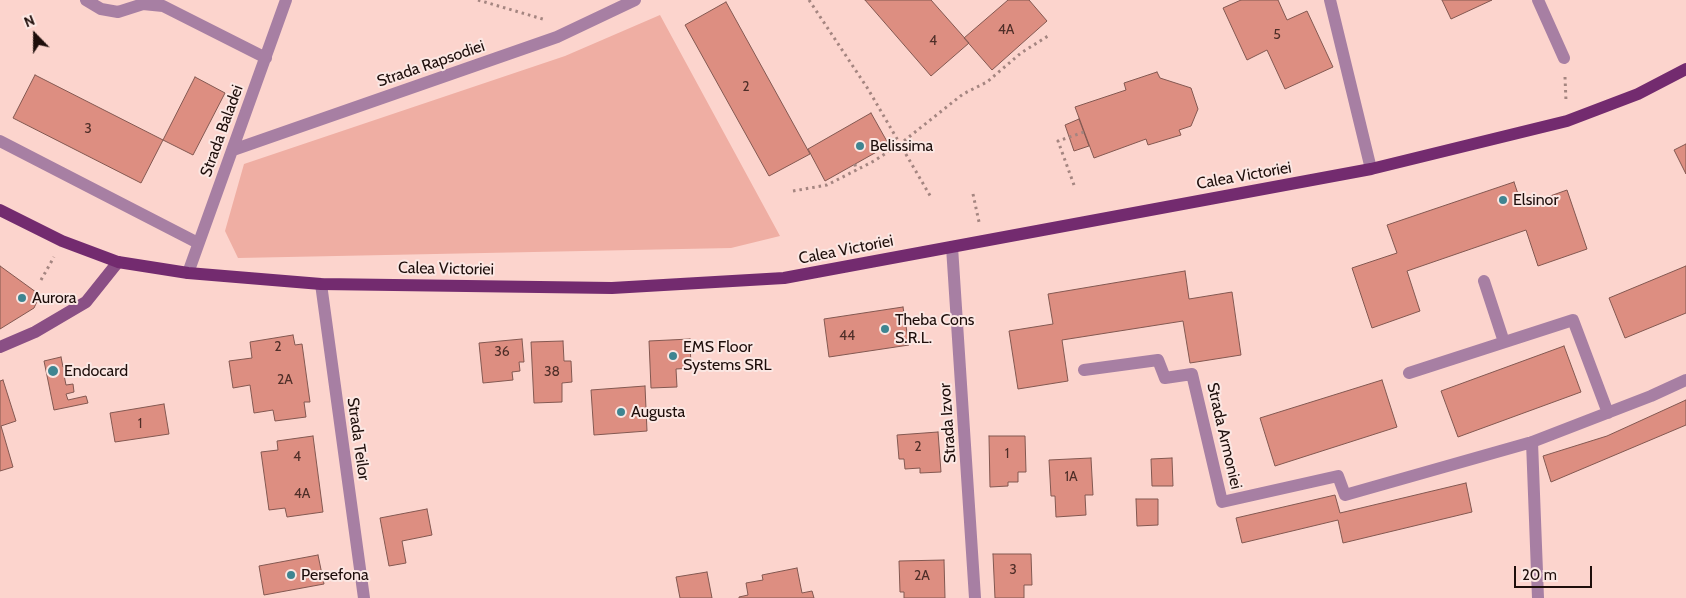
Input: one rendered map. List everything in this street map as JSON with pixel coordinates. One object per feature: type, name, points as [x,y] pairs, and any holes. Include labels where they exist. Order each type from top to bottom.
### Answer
[{"type":"main road","name":"Calea Victoriei","points":[[0,210],[62,241],[118,262],[188,273],[321,284],[612,288],[774,279],[1371,169],[1567,121],[1638,94],[1686,68]]},
{"type":"street","points":[[86,0],[101,9],[118,12],[142,4],[163,6],[266,58]]},
{"type":"street","name":"Strada Baladei","points":[[188,273],[286,0]]},
{"type":"street","name":"Strada Rapsodiei","points":[[233,150],[557,37],[636,0]]},
{"type":"street","points":[[1330,0],[1371,169]]},
{"type":"street","points":[[1538,0],[1564,58]]},
{"type":"street","points":[[0,141],[198,243]]},
{"type":"street","name":"Strada Izvor","points":[[952,247],[975,598]]},
{"type":"street","points":[[0,347],[35,332],[86,302],[118,262]]},
{"type":"street","points":[[1484,281],[1504,342]]},
{"type":"street","name":"Strada Teilor","points":[[321,284],[364,598]]},
{"type":"street","points":[[1409,373],[1574,320],[1608,413]]},
{"type":"street","name":"Strada Armoniei","points":[[1084,370],[1158,360],[1165,378],[1192,374],[1222,502],[1338,476],[1345,495],[1532,442],[1651,396],[1686,380]]},
{"type":"street","points":[[1532,442],[1538,598]]},
{"type":"path","points":[[478,0],[554,22],[557,37]]},
{"type":"path","points":[[809,0],[868,89],[932,199]]},
{"type":"path","points":[[793,191],[827,185],[856,171],[900,144],[963,94],[987,82],[1021,53],[1048,36]]},
{"type":"path","points":[[1564,58],[1567,121]]},
{"type":"path","points":[[1074,185],[1058,142],[1084,132]]},
{"type":"path","points":[[855,164],[856,171]]},
{"type":"path","points":[[973,194],[983,240]]},
{"type":"path","points":[[42,280],[48,269]]},
{"type":"shaded area","points":[[660,15],[780,236],[731,248],[238,258],[225,231],[244,164],[565,56]]},
{"type":"building","points":[[865,0],[931,0],[969,43],[931,76]]},
{"type":"building","points":[[1008,0],[1029,0],[1047,21],[992,70],[964,38]]},
{"type":"building","points":[[1241,0],[1278,0],[1287,20],[1307,11],[1333,67],[1285,89],[1267,50],[1247,60],[1223,8]]},
{"type":"building","points":[[1442,0],[1492,0],[1451,19]]},
{"type":"building","points":[[726,2],[810,154],[769,176],[685,25]]},
{"type":"building","points":[[1157,72],[1160,78],[1191,88],[1198,109],[1191,126],[1179,130],[1181,135],[1148,145],[1146,139],[1094,158],[1075,107],[1126,90],[1124,83]]},
{"type":"building","points":[[35,75],[163,140],[141,183],[13,118]]},
{"type":"building","points":[[195,77],[225,93],[193,155],[163,140]]},
{"type":"building","points":[[871,113],[889,145],[825,181],[808,149]]},
{"type":"building","points":[[1079,119],[1089,146],[1074,151],[1065,125]]},
{"type":"building","points":[[1686,144],[1686,174],[1674,150]]},
{"type":"building","points":[[1514,182],[1522,206],[1567,190],[1587,249],[1538,266],[1526,230],[1407,271],[1420,311],[1372,328],[1352,268],[1397,253],[1387,225]]},
{"type":"building","points":[[0,266],[40,295],[34,308],[0,329]]},
{"type":"building","points":[[1686,266],[1686,313],[1625,338],[1609,298]]},
{"type":"building","points":[[1185,271],[1189,299],[1232,292],[1241,355],[1190,363],[1183,321],[1062,340],[1068,381],[1018,389],[1009,331],[1053,324],[1048,294]]},
{"type":"building","points":[[903,307],[909,345],[829,357],[824,319]]},
{"type":"building","points":[[293,335],[295,345],[302,344],[310,402],[304,402],[306,417],[275,421],[273,410],[254,413],[250,385],[233,388],[229,361],[252,358],[250,342]]},
{"type":"building","points":[[522,339],[524,362],[519,362],[520,371],[512,372],[513,380],[483,383],[479,343]]},
{"type":"building","points":[[690,339],[691,368],[676,369],[677,387],[651,388],[649,341]]},
{"type":"building","points":[[563,341],[564,361],[571,361],[572,382],[562,383],[562,402],[534,403],[531,342]]},
{"type":"building","points":[[1564,346],[1581,392],[1458,437],[1441,391]]},
{"type":"building","points":[[61,357],[63,367],[66,367],[68,374],[64,375],[66,385],[73,384],[74,392],[66,394],[68,400],[86,396],[88,403],[54,410],[44,361]]},
{"type":"building","points":[[3,380],[16,421],[1,426],[13,467],[0,471],[0,381]]},
{"type":"building","points":[[1382,380],[1397,427],[1275,466],[1260,418]]},
{"type":"building","points":[[645,386],[647,431],[594,435],[591,390]]},
{"type":"building","points":[[1686,400],[1686,425],[1551,482],[1543,456],[1607,436]]},
{"type":"building","points":[[164,404],[169,434],[115,442],[110,413]]},
{"type":"building","points":[[938,432],[941,472],[920,473],[920,468],[905,469],[904,459],[899,459],[897,435]]},
{"type":"building","points":[[313,436],[323,512],[287,517],[285,508],[269,510],[261,452],[278,450],[277,441]]},
{"type":"building","points":[[989,436],[1025,436],[1026,472],[1018,472],[1018,482],[1008,482],[1008,486],[990,487]]},
{"type":"building","points":[[1091,458],[1093,495],[1085,495],[1086,515],[1056,517],[1055,496],[1051,496],[1049,460]]},
{"type":"building","points":[[1172,458],[1173,486],[1152,486],[1151,459]]},
{"type":"building","points":[[1466,483],[1472,512],[1343,543],[1338,520],[1242,543],[1236,518],[1335,495],[1340,513]]},
{"type":"building","points":[[1136,499],[1158,499],[1158,525],[1137,526]]},
{"type":"building","points":[[427,509],[432,535],[402,541],[406,563],[389,566],[380,518]]},
{"type":"building","points":[[993,554],[1031,554],[1032,585],[1024,585],[1024,598],[995,598]]},
{"type":"building","name":"Persefona","points":[[318,555],[324,584],[264,595],[259,566]]},
{"type":"building","points":[[944,560],[945,598],[904,598],[904,592],[900,592],[899,561]]},
{"type":"building","points":[[797,568],[802,593],[812,591],[814,598],[739,598],[748,595],[746,583],[763,580],[762,575]]},
{"type":"building","points":[[707,572],[712,598],[680,598],[676,577]]},
{"type":"place","name":"Belissima","points":[[860,146]]},
{"type":"place","name":"Elsinor","points":[[1503,200]]},
{"type":"place","name":"Aurora","points":[[22,298]]},
{"type":"place","name":"Theba Cons S.R.L.","points":[[885,329]]},
{"type":"place","name":"EMS Floor Systems SRL","points":[[673,356]]},
{"type":"place","name":"Endocard","points":[[53,371]]},
{"type":"place","name":"Augusta","points":[[621,412]]},
{"type":"place","name":"Persefona","points":[[291,575]]}]
